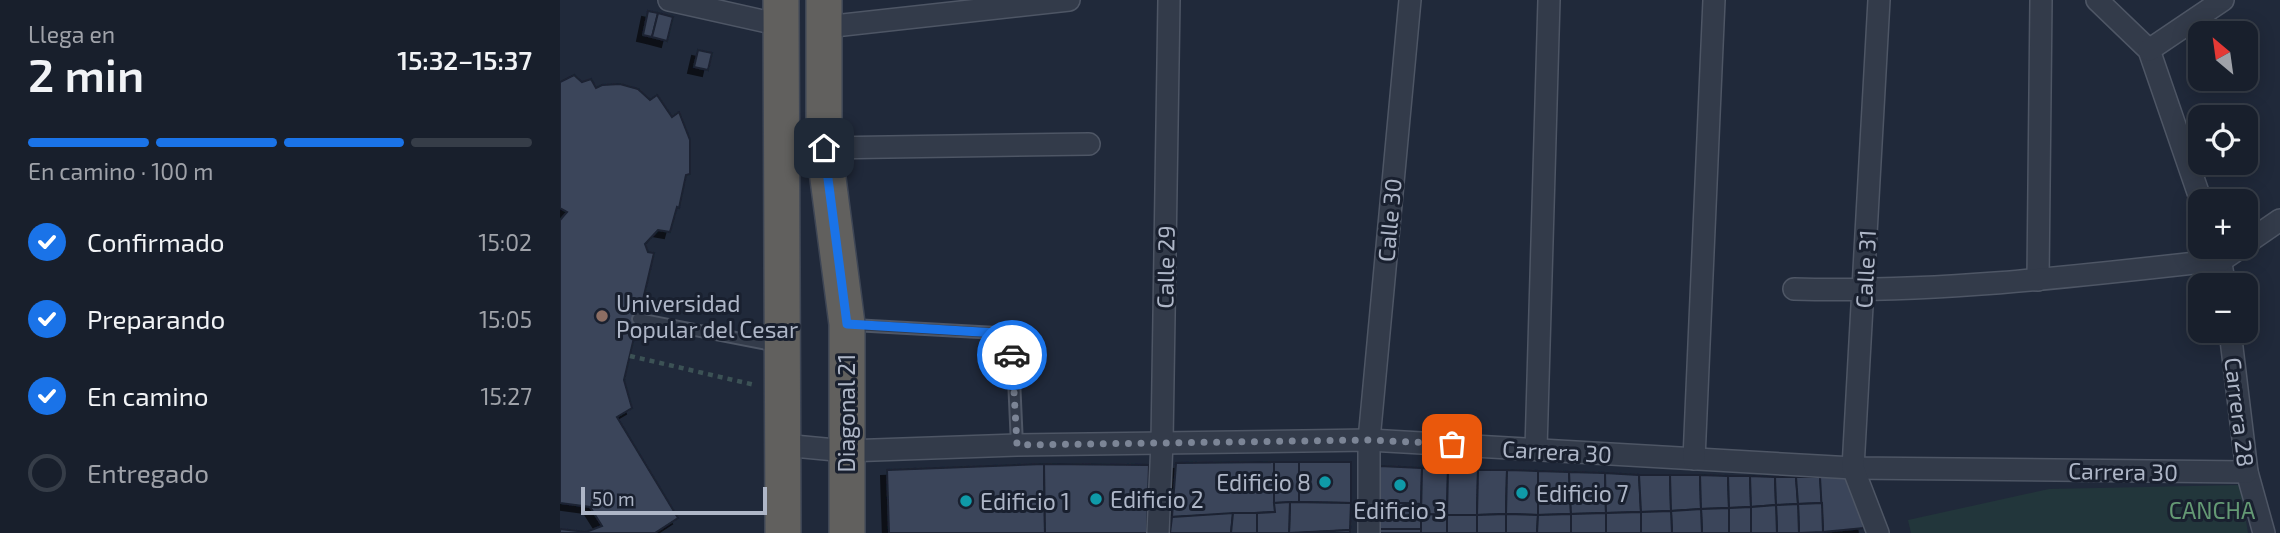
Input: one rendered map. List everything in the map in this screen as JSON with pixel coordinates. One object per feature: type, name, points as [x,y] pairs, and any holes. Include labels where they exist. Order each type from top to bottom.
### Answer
[{"type":"highway","points":[[781,12],[783,533]]},
{"type":"highway","name":"Diagonal 21","points":[[825,13],[824,148],[847,324],[846,533]]},
{"type":"street","points":[[669,0],[781,12]]},
{"type":"street","points":[[825,13],[1069,0]]},
{"type":"street","name":"Calle 29","points":[[1158,533],[1162,442],[1168,0]]},
{"type":"street","name":"Calle 30","points":[[1369,533],[1369,440],[1410,0]]},
{"type":"street","points":[[1536,449],[1549,0]]},
{"type":"street","points":[[1694,458],[1714,0]]},
{"type":"street","name":"Calle 31","points":[[1878,533],[1853,468],[1880,0]]},
{"type":"street","points":[[2038,280],[2041,0]]},
{"type":"street","points":[[2097,0],[2149,50],[2198,189]]},
{"type":"street","points":[[2149,50],[2223,0]]},
{"type":"street","points":[[824,148],[1089,144]]},
{"type":"street","points":[[2258,235],[2280,220]]},
{"type":"street","points":[[1794,289],[1864,291],[2038,280],[2188,258]]},
{"type":"street","name":"Carrera 28","points":[[2231,343],[2247,472],[2264,533]]},
{"type":"street","name":"Carrera 30","points":[[783,445],[846,451],[1017,445],[1369,440],[1853,468],[2247,472]]},
{"type":"lane","points":[[638,319],[783,347]]},
{"type":"lane","points":[[847,324],[997,333],[1008,341],[1013,357],[1017,445]]},
{"type":"path","points":[[630,356],[783,392]]},
{"type":"green space","name":"CANCHA","points":[[2240,485],[2248,533],[1911,533],[1908,520],[2049,489]]},
{"type":"building","points":[[648,11],[658,13],[652,37],[643,35]]},
{"type":"building","points":[[658,13],[673,17],[667,41],[652,37]]},
{"type":"building","points":[[698,50],[712,53],[708,70],[694,67]]},
{"type":"building","name":"Universidad Popular del Cesar","points":[[574,75],[582,82],[591,79],[596,88],[620,84],[638,89],[650,100],[657,95],[672,117],[679,112],[690,140],[690,174],[686,175],[679,208],[677,207],[670,232],[658,230],[645,244],[648,252],[654,253],[624,380],[632,408],[617,417],[678,518],[655,533],[560,533],[560,529],[586,532],[602,526],[590,507],[560,503],[560,220],[567,212],[560,208],[560,82]]},
{"type":"building","points":[[1274,462],[1275,512],[1172,517],[1176,463]]},
{"type":"building","points":[[1274,462],[1299,462],[1299,502],[1274,503]]},
{"type":"building","name":"Edificio 8","points":[[1299,462],[1351,462],[1351,503],[1299,502]]},
{"type":"building","name":"Edificio 1","points":[[1044,464],[1045,533],[889,533],[887,470]]},
{"type":"building","name":"Edificio 2","points":[[1044,464],[1149,465],[1147,533],[1045,533]]},
{"type":"building","name":"Edificio 3","points":[[1380,466],[1422,468],[1421,504],[1378,502]]},
{"type":"building","points":[[1422,468],[1448,469],[1447,515],[1421,514]]},
{"type":"building","points":[[1448,469],[1478,470],[1477,515],[1447,515]]},
{"type":"building","points":[[1478,470],[1507,470],[1506,514],[1477,515]]},
{"type":"building","name":"Edificio 7","points":[[1507,470],[1538,471],[1538,515],[1506,514]]},
{"type":"building","points":[[1538,471],[1569,472],[1571,514],[1538,515]]},
{"type":"building","points":[[1569,472],[1605,473],[1606,513],[1571,514]]},
{"type":"building","points":[[1605,473],[1639,475],[1641,512],[1606,513]]},
{"type":"building","points":[[1639,475],[1670,475],[1671,511],[1641,512]]},
{"type":"building","points":[[1670,475],[1700,475],[1701,509],[1671,511]]},
{"type":"building","points":[[1700,475],[1728,476],[1729,508],[1701,509]]},
{"type":"building","points":[[1728,476],[1750,476],[1751,507],[1729,508]]},
{"type":"building","points":[[1750,476],[1775,477],[1776,505],[1751,507]]},
{"type":"building","points":[[1775,477],[1796,477],[1798,504],[1776,505]]},
{"type":"building","points":[[1796,477],[1820,477],[1822,503],[1798,504]]},
{"type":"building","points":[[1820,477],[1857,477],[1864,528],[1823,532]]},
{"type":"building","points":[[1290,502],[1351,503],[1350,530],[1289,533]]},
{"type":"building","points":[[1290,502],[1289,533],[1257,533],[1257,513],[1275,512],[1274,503]]},
{"type":"building","points":[[1378,502],[1421,504],[1421,529],[1377,529]]},
{"type":"building","points":[[1822,503],[1823,532],[1799,533],[1798,504]]},
{"type":"building","points":[[1798,504],[1799,533],[1777,533],[1776,505]]},
{"type":"building","points":[[1776,505],[1777,533],[1751,533],[1751,507]]},
{"type":"building","points":[[1751,507],[1751,533],[1729,533],[1729,508]]},
{"type":"building","points":[[1729,508],[1729,533],[1702,533],[1701,509]]},
{"type":"building","points":[[1701,509],[1702,533],[1672,533],[1671,511]]},
{"type":"building","points":[[1671,511],[1672,533],[1641,533],[1641,512]]},
{"type":"building","points":[[1641,512],[1641,533],[1606,533],[1606,513]]},
{"type":"building","name":"Edificio 2","points":[[1233,513],[1231,533],[1170,533],[1172,517]]},
{"type":"building","points":[[1233,513],[1257,513],[1257,533],[1231,533]]},
{"type":"building","points":[[1606,513],[1606,533],[1571,533],[1571,514]]},
{"type":"building","points":[[1421,514],[1447,515],[1447,533],[1421,533]]},
{"type":"building","points":[[1506,514],[1538,515],[1537,533],[1506,533]]},
{"type":"building","points":[[1506,514],[1506,533],[1477,533],[1477,515]]},
{"type":"building","points":[[1571,514],[1571,533],[1537,533],[1538,515]]},
{"type":"building","points":[[1447,515],[1477,515],[1477,533],[1447,533]]},
{"type":"building","points":[[1377,529],[1421,529],[1421,533],[1378,533]]},
{"type":"building","points":[[1350,530],[1350,533],[1299,533]]},
{"type":"way so far","points":[[1012,355],[1017,445],[1369,440],[1452,444]]},
{"type":"place","name":"Universidad Popular del Cesar","points":[[602,316]]},
{"type":"place","name":"Edificio 8","points":[[1325,482]]},
{"type":"place","name":"Edificio 3","points":[[1400,485]]},
{"type":"place","name":"Edificio 7","points":[[1522,493]]},
{"type":"place","name":"Edificio 2","points":[[1096,499]]},
{"type":"place","name":"Edificio 1","points":[[966,501]]},
{"type":"route","points":[[824,148],[847,324],[997,333],[1008,341],[1012,355]]}]
